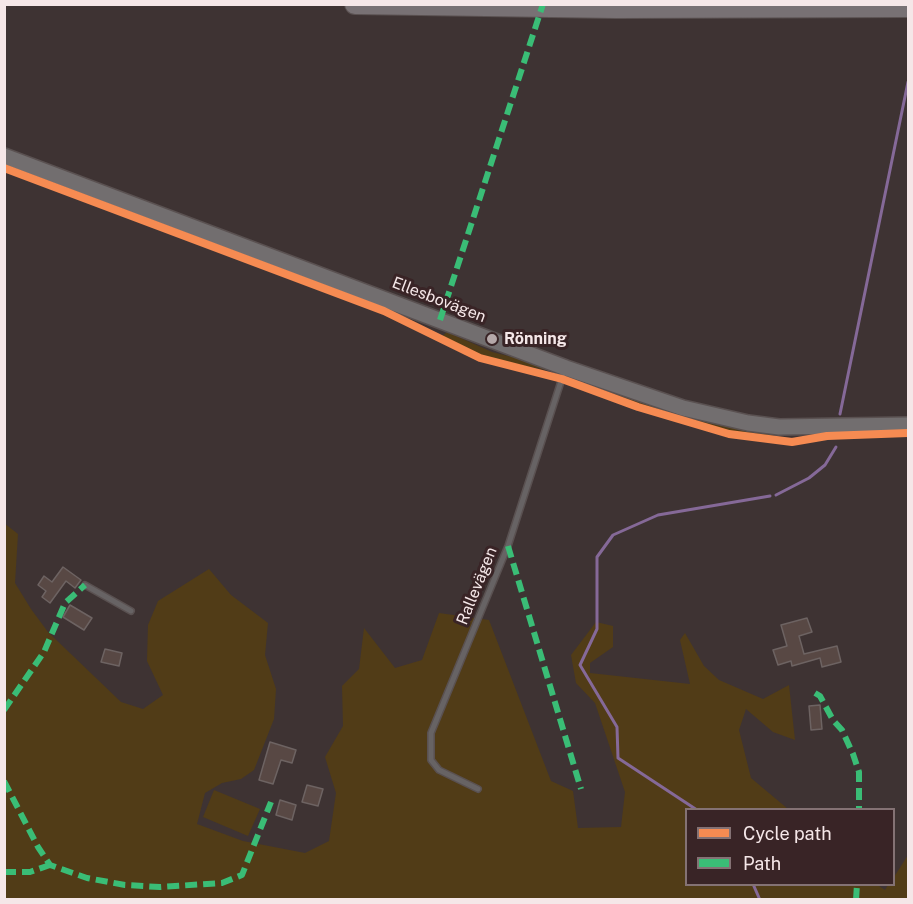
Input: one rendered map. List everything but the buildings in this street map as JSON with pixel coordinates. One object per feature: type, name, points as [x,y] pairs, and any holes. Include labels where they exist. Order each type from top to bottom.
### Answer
[{"type":"highway","points":[[356,4],[604,8],[909,7]]},
{"type":"main road","name":"Ellesbovägen","points":[[4,156],[566,368],[683,408],[748,423],[806,428],[909,425]]},
{"type":"lane","name":"Rallevägen","points":[[478,789],[440,770],[431,759],[431,733],[508,546],[566,368]]},
{"type":"lane","points":[[85,585],[132,611]]},
{"type":"shaded area","points":[[447,332],[492,352],[556,372],[487,358],[441,337]]},
{"type":"shaded area","points":[[573,378],[771,433],[773,437],[730,432],[645,406]]},
{"type":"shaded area","points":[[4,523],[18,534],[15,583],[31,609],[48,632],[121,702],[143,709],[163,695],[147,661],[148,625],[158,601],[209,569],[231,595],[268,623],[265,655],[276,689],[274,719],[254,770],[241,779],[222,783],[205,793],[197,824],[243,841],[305,853],[329,841],[336,793],[325,757],[343,726],[342,686],[359,669],[364,628],[395,668],[422,660],[439,613],[489,620],[551,781],[573,791],[578,828],[621,827],[625,792],[595,703],[576,683],[571,655],[596,622],[613,626],[613,647],[590,663],[590,673],[690,684],[680,640],[685,633],[704,666],[719,680],[763,699],[789,685],[795,740],[773,732],[746,709],[739,730],[751,778],[787,808],[685,808],[685,886],[879,886],[885,890],[887,886],[895,886],[895,875],[908,855],[908,899],[5,899]]},
{"type":"shaded area","points":[[214,790],[260,809],[248,836],[203,817]]},
{"type":"waterway","points":[[840,414],[908,82]]},
{"type":"waterway","points":[[776,495],[809,478],[825,465],[836,447]]},
{"type":"waterway","points":[[694,808],[618,758],[617,727],[580,665],[597,629],[597,557],[613,535],[658,515],[770,496]]},
{"type":"waterway","points":[[754,886],[760,900]]},
{"type":"marked path","points":[[440,320],[543,4]]},
{"type":"marked path","points":[[508,546],[581,789]]},
{"type":"marked path","points":[[4,710],[44,652],[65,603],[85,585]]},
{"type":"marked path","points":[[815,693],[820,696],[833,720],[842,730],[853,754],[859,772],[859,808]]},
{"type":"marked path","points":[[4,781],[38,847],[50,865],[87,878],[125,885],[160,887],[222,883],[242,875],[271,802]]},
{"type":"marked path","points":[[4,872],[30,872],[50,865]]},
{"type":"marked path","points":[[856,900],[857,886]]},
{"type":"cycle path","points":[[4,168],[384,311],[480,358],[562,379],[638,407],[729,434],[792,442],[827,436],[908,433]]},
{"type":"place","name":"Rönning","points":[[492,339]]}]
